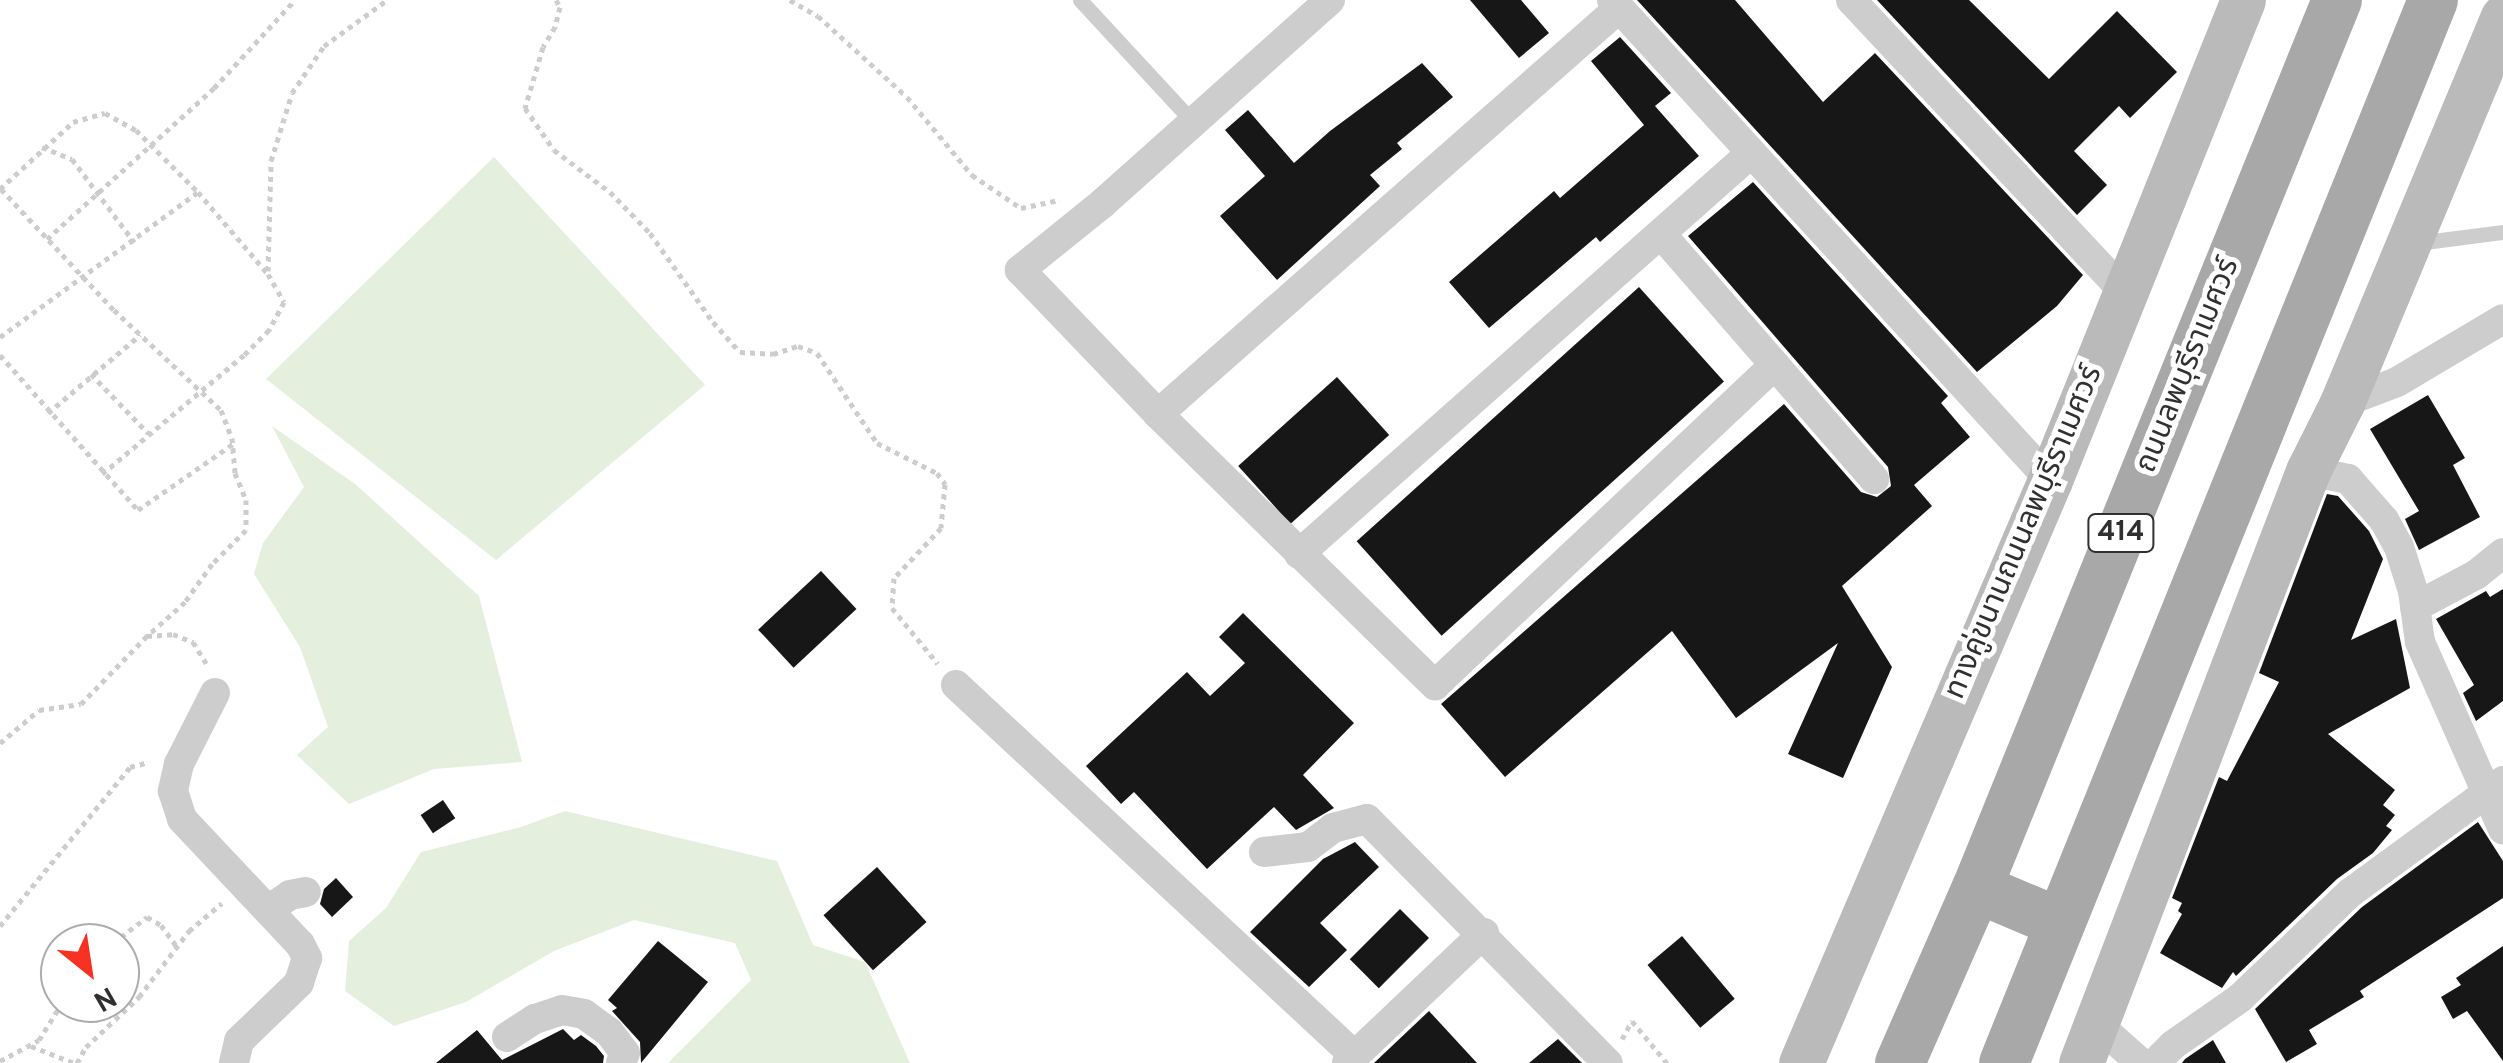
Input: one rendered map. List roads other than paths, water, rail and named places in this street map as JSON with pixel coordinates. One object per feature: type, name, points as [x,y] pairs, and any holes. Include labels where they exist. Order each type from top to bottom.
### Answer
[{"type":"main road","name":"ทางคู่ขนานถนนลพบุรีราเมศวร์","points":[[1801,1063],[2050,480],[2244,0]]},
{"type":"main road","name":"ถนนลพบุรีราเมศวร์","points":[[1900,1063],[1977,888],[2337,0]]},
{"type":"main road","points":[[2004,1063],[2434,0]]},
{"type":"main road","points":[[2089,1044],[2308,471],[2342,402],[2502,21]]},
{"type":"main road","points":[[1977,888],[2060,923]]},
{"type":"street","points":[[1330,0],[1103,203],[1020,270],[1158,414],[1434,685],[1775,366]]},
{"type":"street","points":[[1851,0],[2124,292]]},
{"type":"street","points":[[1158,414],[1615,4],[2050,480]]},
{"type":"street","points":[[1299,554],[1749,154]]},
{"type":"street","points":[[1660,234],[1874,479]]},
{"type":"street","points":[[2342,402],[2397,382],[2503,319]]},
{"type":"street","points":[[2308,471],[2348,479],[2384,520],[2399,547],[2420,642],[2496,788],[2503,829]]},
{"type":"street","points":[[2415,607],[2478,574],[2503,553]]},
{"type":"street","points":[[956,685],[1351,1059],[1484,933]]},
{"type":"street","points":[[215,693],[186,751],[173,791],[182,819],[300,944],[306,970],[226,1061]]},
{"type":"street","points":[[2155,1063],[2173,1045],[2240,998],[2350,894],[2496,788]]},
{"type":"street","points":[[1264,852],[1308,847],[1332,828],[1367,819],[1484,933],[1608,1063]]},
{"type":"street","points":[[262,904],[306,892]]},
{"type":"street","points":[[508,1037],[535,1019],[562,1010],[584,1014],[609,1032],[625,1053],[621,1063]]},
{"type":"street","points":[[2089,1044],[2142,1063]]},
{"type":"lane","points":[[1080,0],[1193,122]]},
{"type":"lane","points":[[2408,244],[2471,232],[2503,232]]}]
